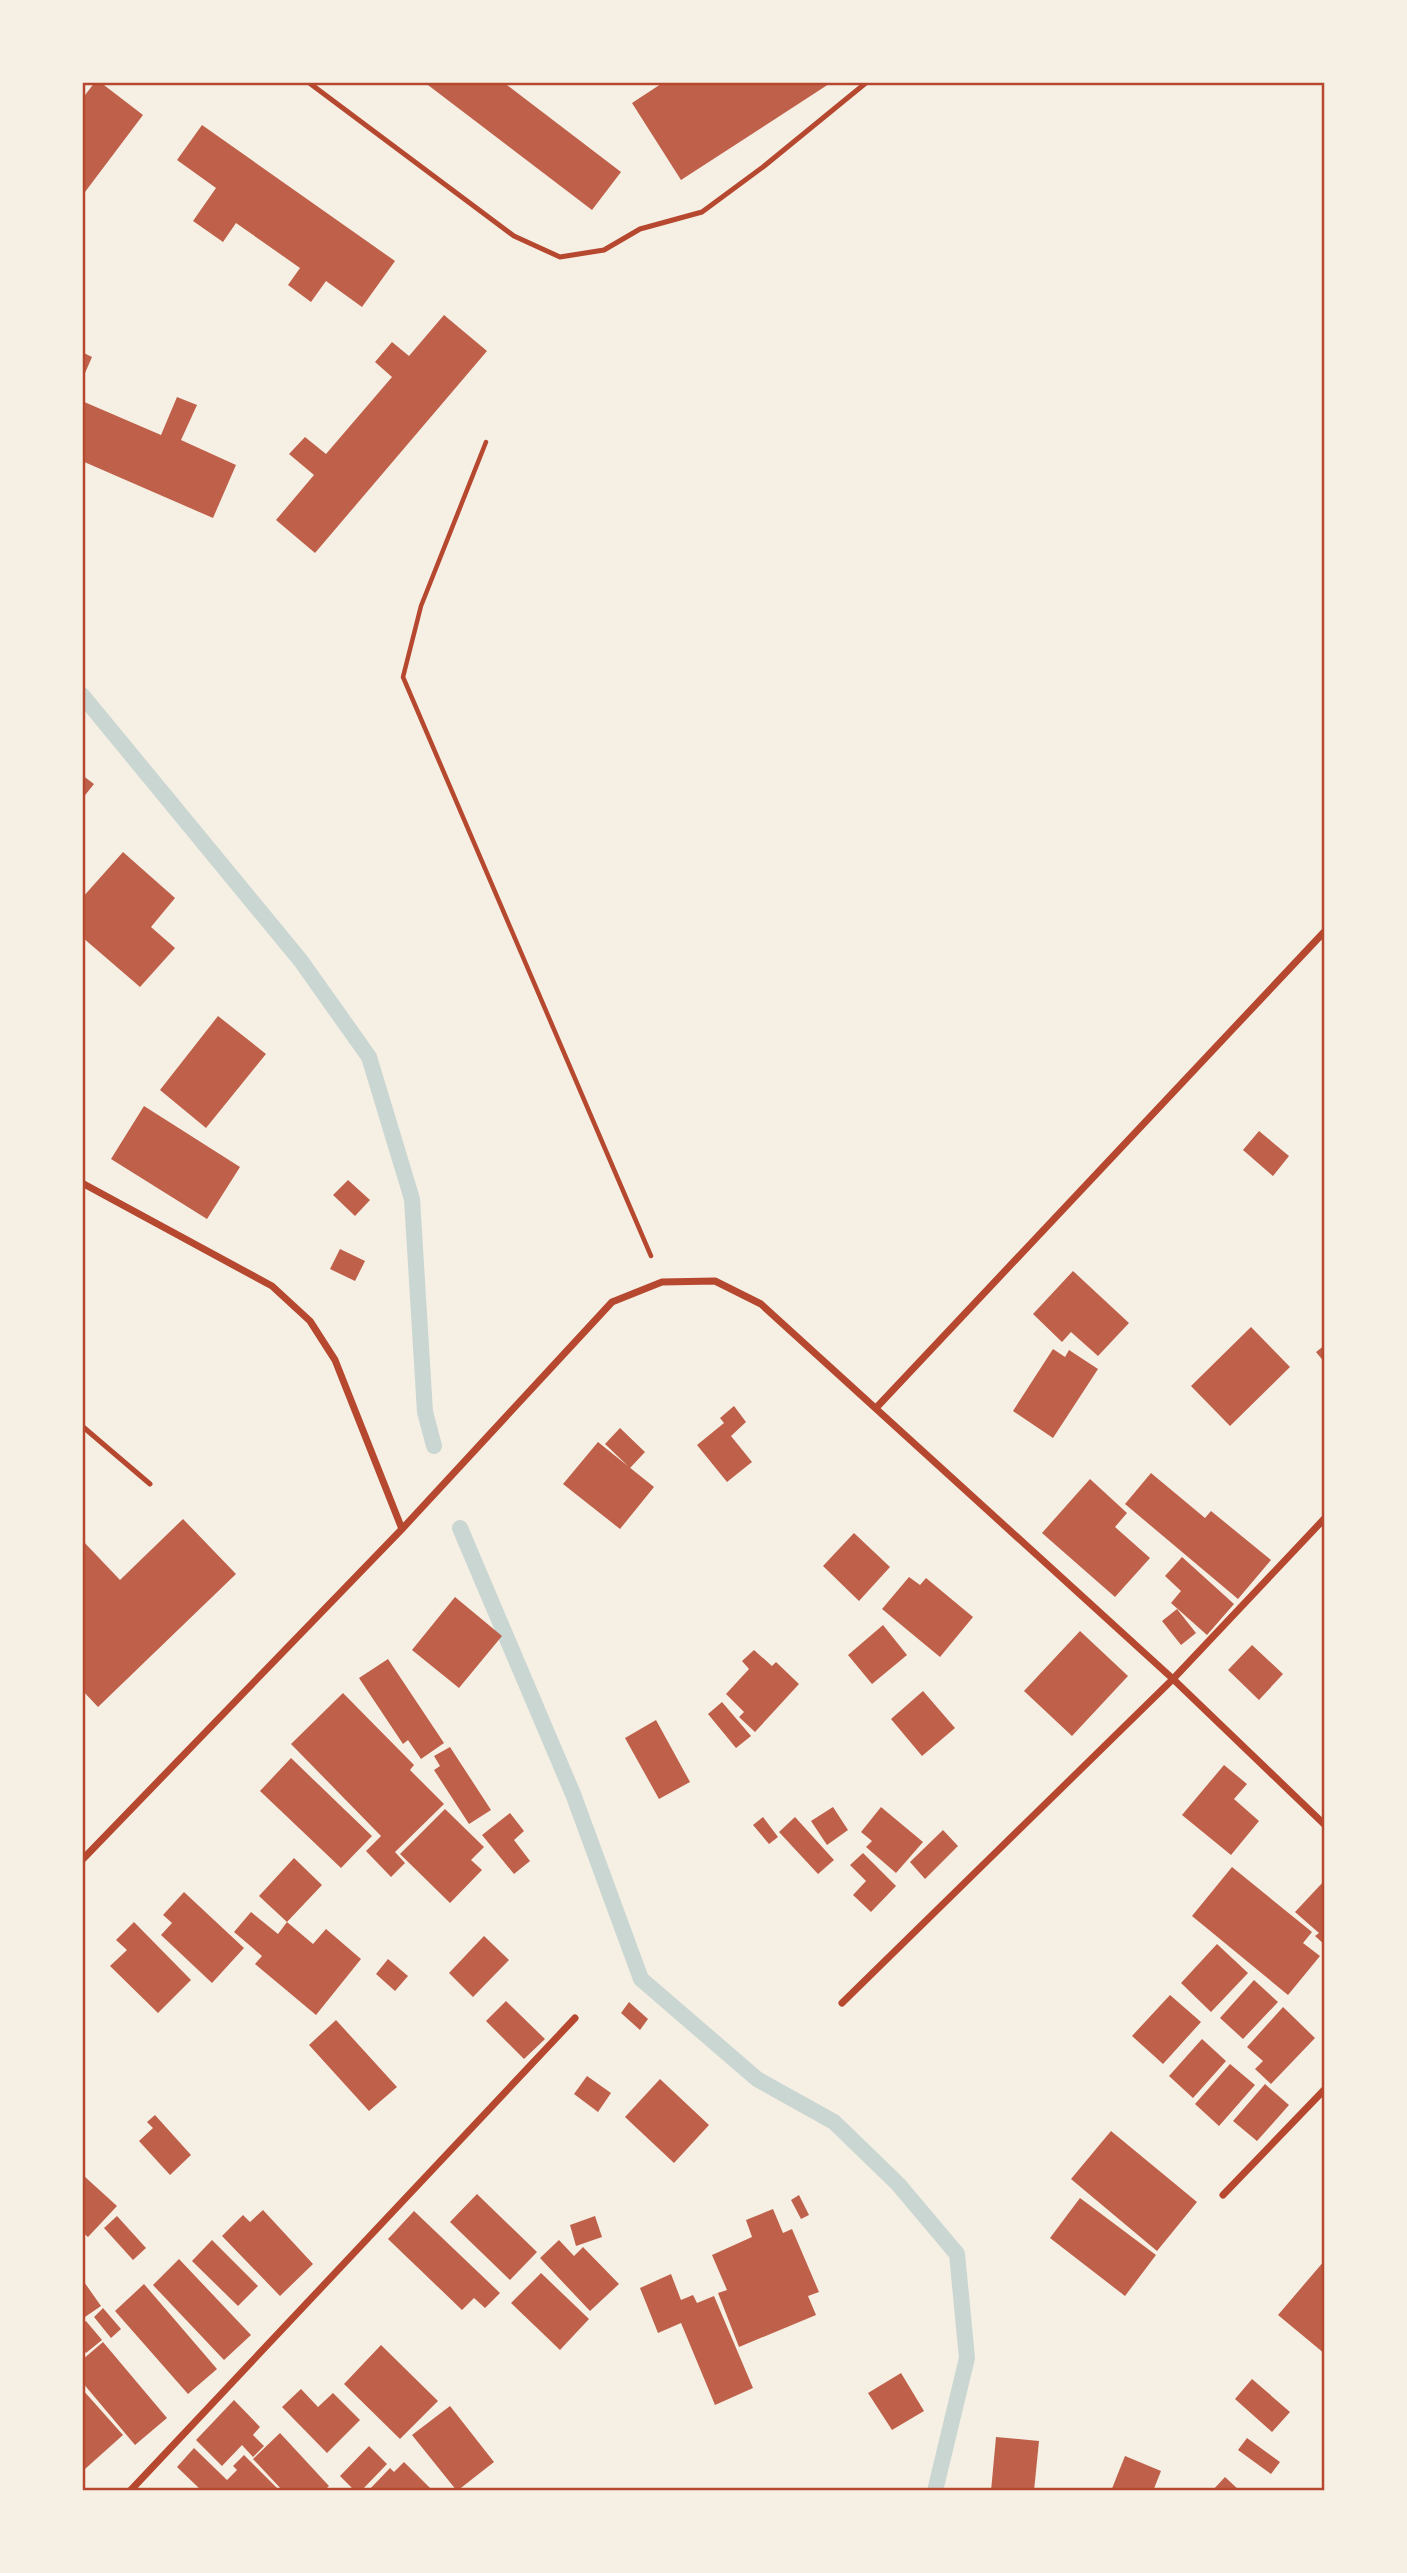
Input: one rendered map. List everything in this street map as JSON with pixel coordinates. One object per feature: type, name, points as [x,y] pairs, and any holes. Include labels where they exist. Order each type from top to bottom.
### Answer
[{"type":"street","points":[[876,1408],[1325,931]]},
{"type":"street","points":[[82,1183],[272,1286],[310,1321],[335,1360],[402,1529]]},
{"type":"street","points":[[82,1860],[402,1529],[612,1302],[662,1282],[715,1281],[761,1304],[1173,1679],[1325,1825]]},
{"type":"street","points":[[842,2003],[1173,1679],[1325,1518]]},
{"type":"street","points":[[130,2491],[575,2018]]},
{"type":"street","points":[[1223,2195],[1325,2089]]},
{"type":"lane","points":[[308,82],[514,236],[561,257],[604,250],[640,229],[702,212],[763,167],[867,82]]},
{"type":"lane","points":[[82,1426],[150,1484]]},
{"type":"path","points":[[486,442],[421,606],[403,677],[662,1282]]},
{"type":"building","points":[[95,82],[100,82],[143,115],[82,196],[82,99]]},
{"type":"building","points":[[424,82],[503,82],[621,172],[592,210]]},
{"type":"building","points":[[664,82],[832,82],[681,180],[632,103]]},
{"type":"building","points":[[202,125],[395,261],[362,307],[326,281],[311,302],[288,285],[300,268],[236,223],[223,242],[193,221],[216,188],[177,160]]},
{"type":"building","points":[[444,315],[487,351],[315,553],[276,520],[314,475],[289,454],[305,437],[326,454],[392,377],[375,362],[392,342],[409,356]]},
{"type":"building","points":[[82,352],[92,357],[82,380]]},
{"type":"building","points":[[177,397],[197,405],[181,440],[236,465],[213,518],[82,461],[82,401],[161,435]]},
{"type":"building","points":[[82,775],[94,784],[82,799]]},
{"type":"building","points":[[123,852],[175,898],[151,927],[175,948],[140,987],[82,937],[82,898]]},
{"type":"building","points":[[218,1016],[266,1054],[206,1128],[160,1090]]},
{"type":"building","points":[[144,1106],[240,1167],[207,1219],[111,1159]]},
{"type":"building","points":[[1259,1131],[1289,1156],[1273,1176],[1243,1150]]},
{"type":"building","points":[[348,1180],[370,1200],[355,1216],[333,1195]]},
{"type":"building","points":[[340,1249],[365,1261],[355,1281],[330,1269]]},
{"type":"building","points":[[1073,1271],[1129,1323],[1098,1356],[1071,1332],[1062,1342],[1033,1314]]},
{"type":"building","points":[[1251,1327],[1290,1367],[1230,1426],[1191,1386]]},
{"type":"building","points":[[1325,1345],[1325,1363],[1316,1352]]},
{"type":"building","points":[[1053,1349],[1065,1357],[1069,1350],[1098,1369],[1053,1438],[1013,1411]]},
{"type":"building","points":[[734,1406],[746,1422],[731,1436],[752,1462],[727,1482],[697,1445],[724,1423],[720,1418]]},
{"type":"building","points":[[620,1428],[645,1452],[630,1468],[605,1444]]},
{"type":"building","points":[[598,1442],[654,1487],[620,1529],[563,1484]]},
{"type":"building","points":[[1151,1473],[1205,1518],[1211,1511],[1271,1560],[1238,1599],[1125,1504]]},
{"type":"building","points":[[1090,1479],[1127,1513],[1115,1527],[1150,1558],[1115,1597],[1042,1533]]},
{"type":"building","points":[[183,1519],[236,1574],[98,1707],[82,1690],[82,1540],[120,1580]]},
{"type":"building","points":[[854,1533],[890,1567],[859,1601],[823,1566]]},
{"type":"building","points":[[1182,1557],[1234,1604],[1207,1635],[1171,1603],[1181,1591],[1165,1576]]},
{"type":"building","points":[[909,1577],[920,1585],[926,1578],[973,1617],[940,1657],[882,1609]]},
{"type":"building","points":[[455,1597],[502,1636],[459,1688],[412,1650]]},
{"type":"building","points":[[1177,1609],[1196,1633],[1181,1645],[1162,1621]]},
{"type":"building","points":[[883,1625],[907,1655],[872,1684],[848,1655]]},
{"type":"building","points":[[1080,1631],[1128,1676],[1072,1736],[1024,1691]]},
{"type":"building","points":[[1252,1645],[1283,1674],[1259,1700],[1228,1670]]},
{"type":"building","points":[[754,1650],[772,1666],[776,1662],[799,1684],[755,1732],[739,1717],[744,1712],[726,1694],[749,1669],[742,1661]]},
{"type":"building","points":[[388,1659],[444,1743],[421,1759],[408,1740],[403,1744],[359,1678]]},
{"type":"building","points":[[923,1691],[955,1728],[922,1756],[891,1719]]},
{"type":"building","points":[[343,1693],[414,1765],[410,1770],[444,1804],[395,1852],[405,1863],[391,1877],[366,1851],[381,1836],[291,1744]]},
{"type":"building","points":[[722,1702],[751,1736],[736,1748],[708,1714]]},
{"type":"building","points":[[656,1720],[690,1782],[659,1799],[625,1738]]},
{"type":"building","points":[[450,1747],[491,1810],[469,1824],[434,1770],[440,1766],[434,1756]]},
{"type":"building","points":[[291,1758],[372,1836],[341,1868],[260,1791]]},
{"type":"building","points":[[1224,1765],[1247,1784],[1234,1799],[1259,1821],[1231,1855],[1182,1815]]},
{"type":"building","points":[[833,1807],[848,1830],[827,1845],[811,1821]]},
{"type":"building","points":[[881,1807],[923,1842],[896,1873],[866,1847],[872,1841],[861,1832]]},
{"type":"building","points":[[445,1809],[484,1847],[471,1860],[482,1870],[450,1903],[400,1854]]},
{"type":"building","points":[[510,1813],[524,1831],[514,1840],[530,1861],[514,1874],[482,1835]]},
{"type":"building","points":[[763,1817],[778,1837],[769,1844],[753,1825]]},
{"type":"building","points":[[795,1817],[834,1860],[818,1874],[779,1832]]},
{"type":"building","points":[[943,1830],[958,1846],[925,1879],[910,1862]]},
{"type":"building","points":[[863,1853],[896,1886],[871,1912],[853,1895],[866,1881],[850,1865]]},
{"type":"building","points":[[294,1858],[322,1885],[287,1922],[259,1896]]},
{"type":"building","points":[[1232,1867],[1312,1932],[1303,1943],[1320,1956],[1288,1995],[1192,1916]]},
{"type":"building","points":[[1325,1880],[1325,1945],[1315,1936],[1319,1933],[1295,1912]]},
{"type":"building","points":[[184,1892],[244,1948],[212,1983],[161,1935],[172,1923],[163,1915]]},
{"type":"building","points":[[251,1912],[278,1934],[287,1922],[313,1944],[326,1929],[361,1959],[316,2015],[255,1964],[262,1956],[234,1932]]},
{"type":"building","points":[[134,1922],[191,1980],[158,2013],[110,1966],[127,1950],[116,1940]]},
{"type":"building","points":[[484,1936],[509,1960],[473,1997],[449,1973]]},
{"type":"building","points":[[1217,1944],[1248,1973],[1211,2012],[1181,1983]]},
{"type":"building","points":[[388,1959],[408,1976],[395,1991],[376,1974]]},
{"type":"building","points":[[1254,1980],[1278,2002],[1243,2039],[1220,2018]]},
{"type":"building","points":[[1170,1995],[1201,2022],[1163,2064],[1132,2036]]},
{"type":"building","points":[[506,2001],[545,2039],[524,2059],[486,2021]]},
{"type":"building","points":[[629,2002],[648,2019],[640,2030],[621,2013]]},
{"type":"building","points":[[1283,2007],[1315,2038],[1271,2084],[1255,2069],[1263,2061],[1247,2047]]},
{"type":"building","points":[[336,2020],[397,2087],[369,2111],[309,2045]]},
{"type":"building","points":[[1202,2039],[1226,2061],[1193,2098],[1169,2076]]},
{"type":"building","points":[[1230,2064],[1255,2085],[1219,2126],[1195,2104]]},
{"type":"building","points":[[587,2076],[611,2093],[598,2112],[574,2094]]},
{"type":"building","points":[[660,2079],[709,2125],[674,2163],[625,2117]]},
{"type":"building","points":[[1265,2084],[1289,2105],[1257,2141],[1233,2121]]},
{"type":"building","points":[[155,2115],[191,2155],[170,2175],[139,2141],[153,2128],[147,2122]]},
{"type":"building","points":[[1111,2131],[1197,2202],[1157,2251],[1071,2179]]},
{"type":"building","points":[[84,2176],[117,2206],[88,2237],[82,2232]]},
{"type":"building","points":[[477,2194],[537,2252],[510,2280],[450,2222]]},
{"type":"building","points":[[799,2195],[809,2215],[801,2219],[791,2200]]},
{"type":"building","points":[[1080,2198],[1156,2255],[1125,2296],[1050,2238]]},
{"type":"building","points":[[773,2209],[783,2233],[792,2229],[819,2292],[808,2296],[816,2315],[739,2347],[718,2293],[727,2290],[712,2255],[752,2237],[746,2220]]},
{"type":"building","points":[[263,2210],[313,2264],[280,2296],[222,2236],[243,2215],[250,2222]]},
{"type":"building","points":[[414,2211],[500,2293],[485,2308],[474,2298],[462,2310],[388,2239]]},
{"type":"building","points":[[117,2216],[146,2248],[133,2260],[104,2228]]},
{"type":"building","points":[[595,2216],[602,2237],[576,2246],[570,2225]]},
{"type":"building","points":[[212,2240],[258,2286],[238,2306],[192,2261]]},
{"type":"building","points":[[559,2240],[574,2256],[583,2247],[619,2284],[590,2311],[540,2258]]},
{"type":"building","points":[[179,2259],[251,2335],[224,2360],[153,2285]]},
{"type":"building","points":[[1325,2260],[1325,2354],[1278,2315]]},
{"type":"building","points":[[541,2273],[589,2319],[560,2350],[511,2303]]},
{"type":"building","points":[[671,2274],[681,2300],[693,2295],[697,2303],[714,2296],[753,2388],[715,2405],[681,2323],[658,2333],[640,2288]]},
{"type":"building","points":[[82,2279],[101,2306],[82,2319]]},
{"type":"building","points":[[144,2284],[217,2369],[188,2394],[115,2311]]},
{"type":"building","points":[[103,2308],[121,2329],[111,2338],[94,2317]]},
{"type":"building","points":[[86,2321],[102,2340],[86,2353],[82,2349],[82,2324]]},
{"type":"building","points":[[103,2342],[167,2418],[135,2445],[82,2382],[82,2360]]},
{"type":"building","points":[[381,2345],[438,2401],[400,2439],[344,2384]]},
{"type":"building","points":[[901,2373],[924,2411],[892,2430],[868,2393]]},
{"type":"building","points":[[1252,2379],[1290,2412],[1272,2432],[1235,2399]]},
{"type":"building","points":[[82,2389],[123,2435],[85,2469],[82,2466]]},
{"type":"building","points":[[301,2389],[318,2407],[333,2393],[360,2420],[327,2453],[282,2407]]},
{"type":"building","points":[[234,2400],[260,2427],[253,2435],[264,2446],[253,2457],[242,2445],[222,2466],[196,2440]]},
{"type":"building","points":[[450,2406],[494,2462],[457,2491],[412,2435]]},
{"type":"building","points":[[280,2433],[329,2486],[324,2491],[283,2491],[253,2459]]},
{"type":"building","points":[[996,2437],[1039,2441],[1034,2491],[991,2491]]},
{"type":"building","points":[[1247,2438],[1280,2462],[1271,2474],[1238,2450]]},
{"type":"building","points":[[369,2446],[387,2464],[361,2491],[355,2491],[340,2476]]},
{"type":"building","points":[[194,2448],[227,2480],[237,2470],[233,2466],[244,2455],[280,2491],[202,2491],[177,2467]]},
{"type":"building","points":[[1125,2456],[1161,2471],[1153,2491],[1111,2491]]},
{"type":"building","points":[[404,2462],[433,2491],[368,2491],[390,2468],[394,2472]]},
{"type":"building","points":[[1225,2477],[1240,2491],[1212,2491]]},
{"type":"waterway","points":[[82,695],[301,961],[369,1057],[412,1199],[425,1412],[434,1446]]},
{"type":"waterway","points":[[460,1528],[573,1794],[641,1979],[757,2079],[834,2122],[898,2184],[957,2254],[967,2358],[935,2491]]}]
